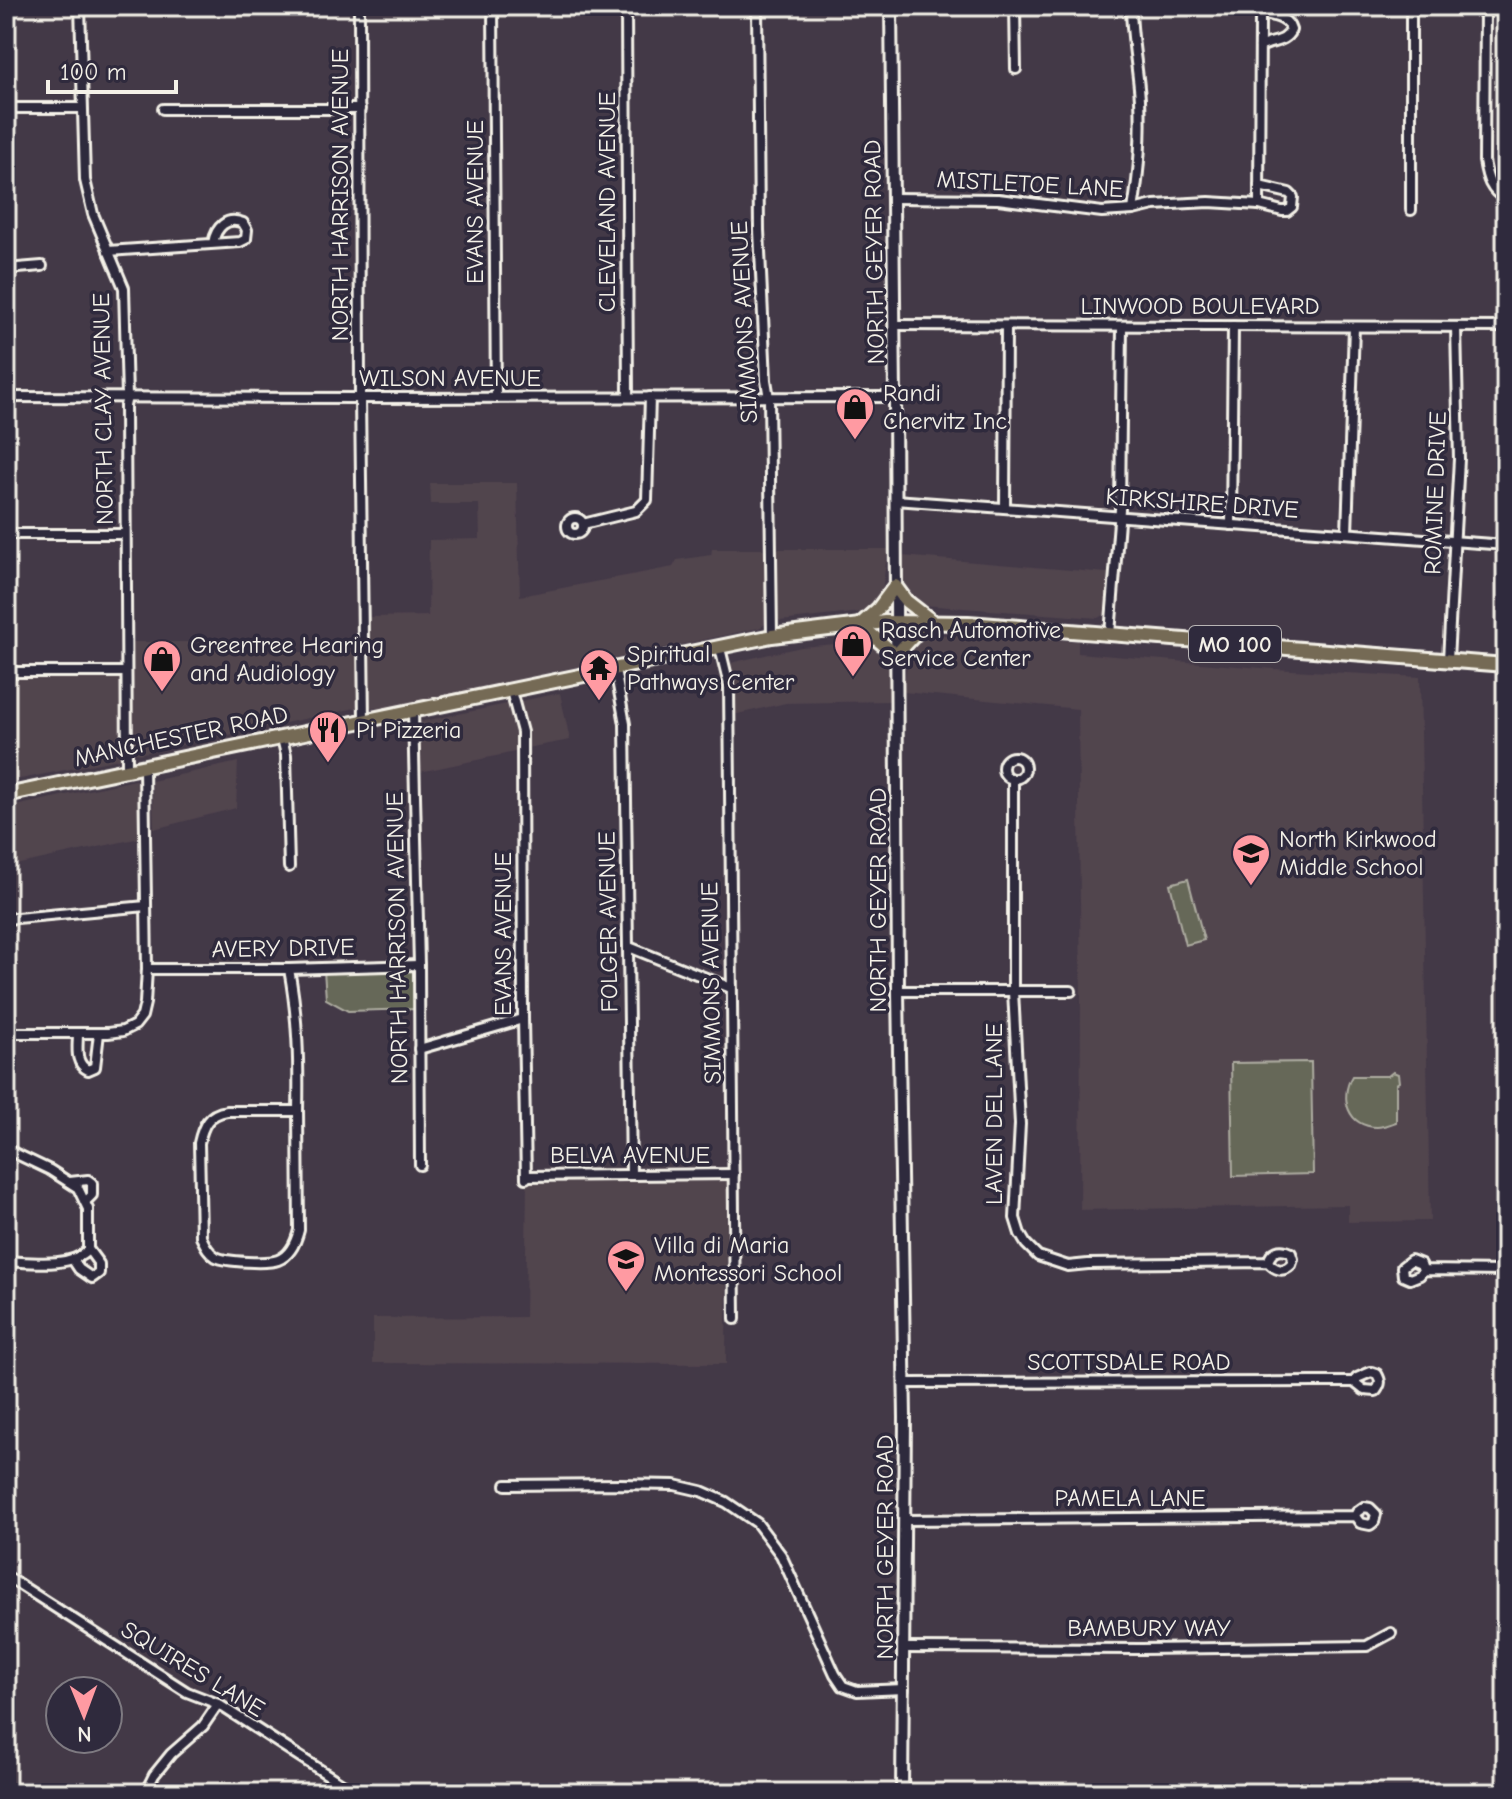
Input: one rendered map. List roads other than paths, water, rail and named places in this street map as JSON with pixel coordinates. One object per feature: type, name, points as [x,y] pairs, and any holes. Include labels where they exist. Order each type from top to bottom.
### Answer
[{"type":"main road","points":[[895,586],[906,601],[933,622],[916,633],[896,655],[860,625],[878,609],[895,586]]},
{"type":"main road","name":"MANCHESTER ROAD","points":[[6,795],[772,636],[860,625],[933,622],[1506,665]]},
{"type":"street","name":"NORTH CLAY AVENUE","points":[[80,6],[85,180],[93,214],[124,288],[127,770]]},
{"type":"street","name":"NORTH HARRISON AVENUE","points":[[359,6],[364,721]]},
{"type":"street","name":"EVANS AVENUE","points":[[493,6],[496,398]]},
{"type":"street","name":"CLEVELAND AVENUE","points":[[626,6],[628,397]]},
{"type":"street","name":"SIMMONS AVENUE","points":[[757,6],[759,266],[769,398],[772,636]]},
{"type":"street","name":"NORTH GEYER ROAD","points":[[891,6],[905,1520],[902,1793]]},
{"type":"street","points":[[1015,6],[1016,69]]},
{"type":"street","points":[[1131,6],[1141,144],[1133,210]]},
{"type":"street","points":[[1411,6],[1411,210]]},
{"type":"street","points":[[1485,6],[1484,161],[1488,182],[1497,195],[1506,199]]},
{"type":"street","points":[[1259,205],[1258,10],[1282,18],[1291,30],[1288,37],[1260,47]]},
{"type":"street","points":[[6,108],[82,108]]},
{"type":"street","points":[[163,109],[360,109]]},
{"type":"street","name":"MISTLETOE LANE","points":[[894,198],[998,199],[1102,212],[1209,202],[1259,205],[1287,211],[1292,207],[1293,197],[1289,193],[1259,186]]},
{"type":"street","points":[[108,251],[213,243]]},
{"type":"street","points":[[6,269],[42,266]]},
{"type":"street","name":"LINWOOD BOULEVARD","points":[[895,325],[1506,327]]},
{"type":"street","points":[[1005,508],[1006,326]]},
{"type":"street","points":[[1110,634],[1120,509],[1122,326]]},
{"type":"street","points":[[1231,525],[1233,326]]},
{"type":"street","points":[[1347,533],[1354,327]]},
{"type":"street","name":"ROMINE DRIVE","points":[[1448,660],[1459,459],[1456,327]]},
{"type":"street","name":"WILSON AVENUE","points":[[6,397],[895,397]]},
{"type":"street","points":[[583,524],[636,511],[647,500],[650,397]]},
{"type":"street","name":"KIRKSHIRE DRIVE","points":[[895,500],[1506,545]]},
{"type":"street","points":[[6,534],[125,534]]},
{"type":"street","name":"SIMMONS AVENUE","points":[[720,648],[729,685],[735,1319]]},
{"type":"street","name":"FOLGER AVENUE","points":[[615,669],[625,724],[631,1175]]},
{"type":"street","points":[[6,672],[126,672]]},
{"type":"street","name":"EVANS AVENUE","points":[[511,691],[522,732],[526,1177]]},
{"type":"street","name":"NORTH HARRISON AVENUE","points":[[413,711],[420,1165]]},
{"type":"street","points":[[282,738],[286,755],[289,867]]},
{"type":"street","points":[[6,1033],[123,1031],[135,1025],[142,1016],[147,969],[144,767]]},
{"type":"street","name":"LAVEN DEL LANE","points":[[1013,780],[1013,991],[1020,1124],[1016,1227],[1038,1256],[1068,1266],[1268,1262]]},
{"type":"street","points":[[6,919],[146,906]]},
{"type":"street","points":[[629,947],[731,988]]},
{"type":"street","name":"AVERY DRIVE","points":[[147,969],[419,965]]},
{"type":"street","points":[[289,969],[299,1044],[299,1230],[295,1243],[286,1255],[275,1261],[225,1260],[214,1256],[201,1237],[199,1143],[202,1129],[216,1112],[298,1111]]},
{"type":"street","points":[[898,991],[1071,991]]},
{"type":"street","points":[[419,1049],[523,1019]]},
{"type":"street","points":[[78,1033],[78,1061],[88,1070],[95,1067],[99,1033]]},
{"type":"street","points":[[6,1149],[78,1188],[88,1209],[88,1250],[99,1264],[99,1274],[92,1278],[86,1275],[73,1260]]},
{"type":"street","name":"BELVA AVENUE","points":[[526,1177],[734,1174]]},
{"type":"street","points":[[70,1182],[88,1180],[92,1183],[92,1195],[85,1202]]},
{"type":"street","points":[[6,1261],[67,1262],[82,1257],[88,1250]]},
{"type":"street","points":[[1423,1270],[1506,1271]]},
{"type":"street","name":"SCOTTSDALE ROAD","points":[[904,1383],[1354,1382]]},
{"type":"street","points":[[506,1485],[675,1485],[701,1491],[726,1502],[757,1523],[781,1555],[833,1671],[843,1686],[857,1691],[904,1689]]},
{"type":"street","name":"PAMELA LANE","points":[[905,1520],[1355,1516]]},
{"type":"street","name":"SQUIRES LANE","points":[[6,1576],[187,1692],[218,1704],[342,1784],[362,1793]]},
{"type":"street","name":"BAMBURY WAY","points":[[905,1648],[1367,1646],[1391,1633]]},
{"type":"street","points":[[145,1793],[154,1775],[171,1754],[203,1726],[218,1704]]},
{"type":"place","name":"Randi Chervitz Inc","points":[[855,441]]},
{"type":"place","name":"Rasch Automotive Service Center","points":[[853,678]]},
{"type":"place","name":"Greentree Hearing and Audiology","points":[[162,693]]},
{"type":"place","name":"Spiritual Pathways Center","points":[[599,702]]},
{"type":"place","name":"Pi Pizzeria","points":[[328,764]]},
{"type":"place","name":"North Kirkwood Middle School","points":[[1251,887]]},
{"type":"place","name":"Villa di Maria Montessori School","points":[[626,1293]]}]
